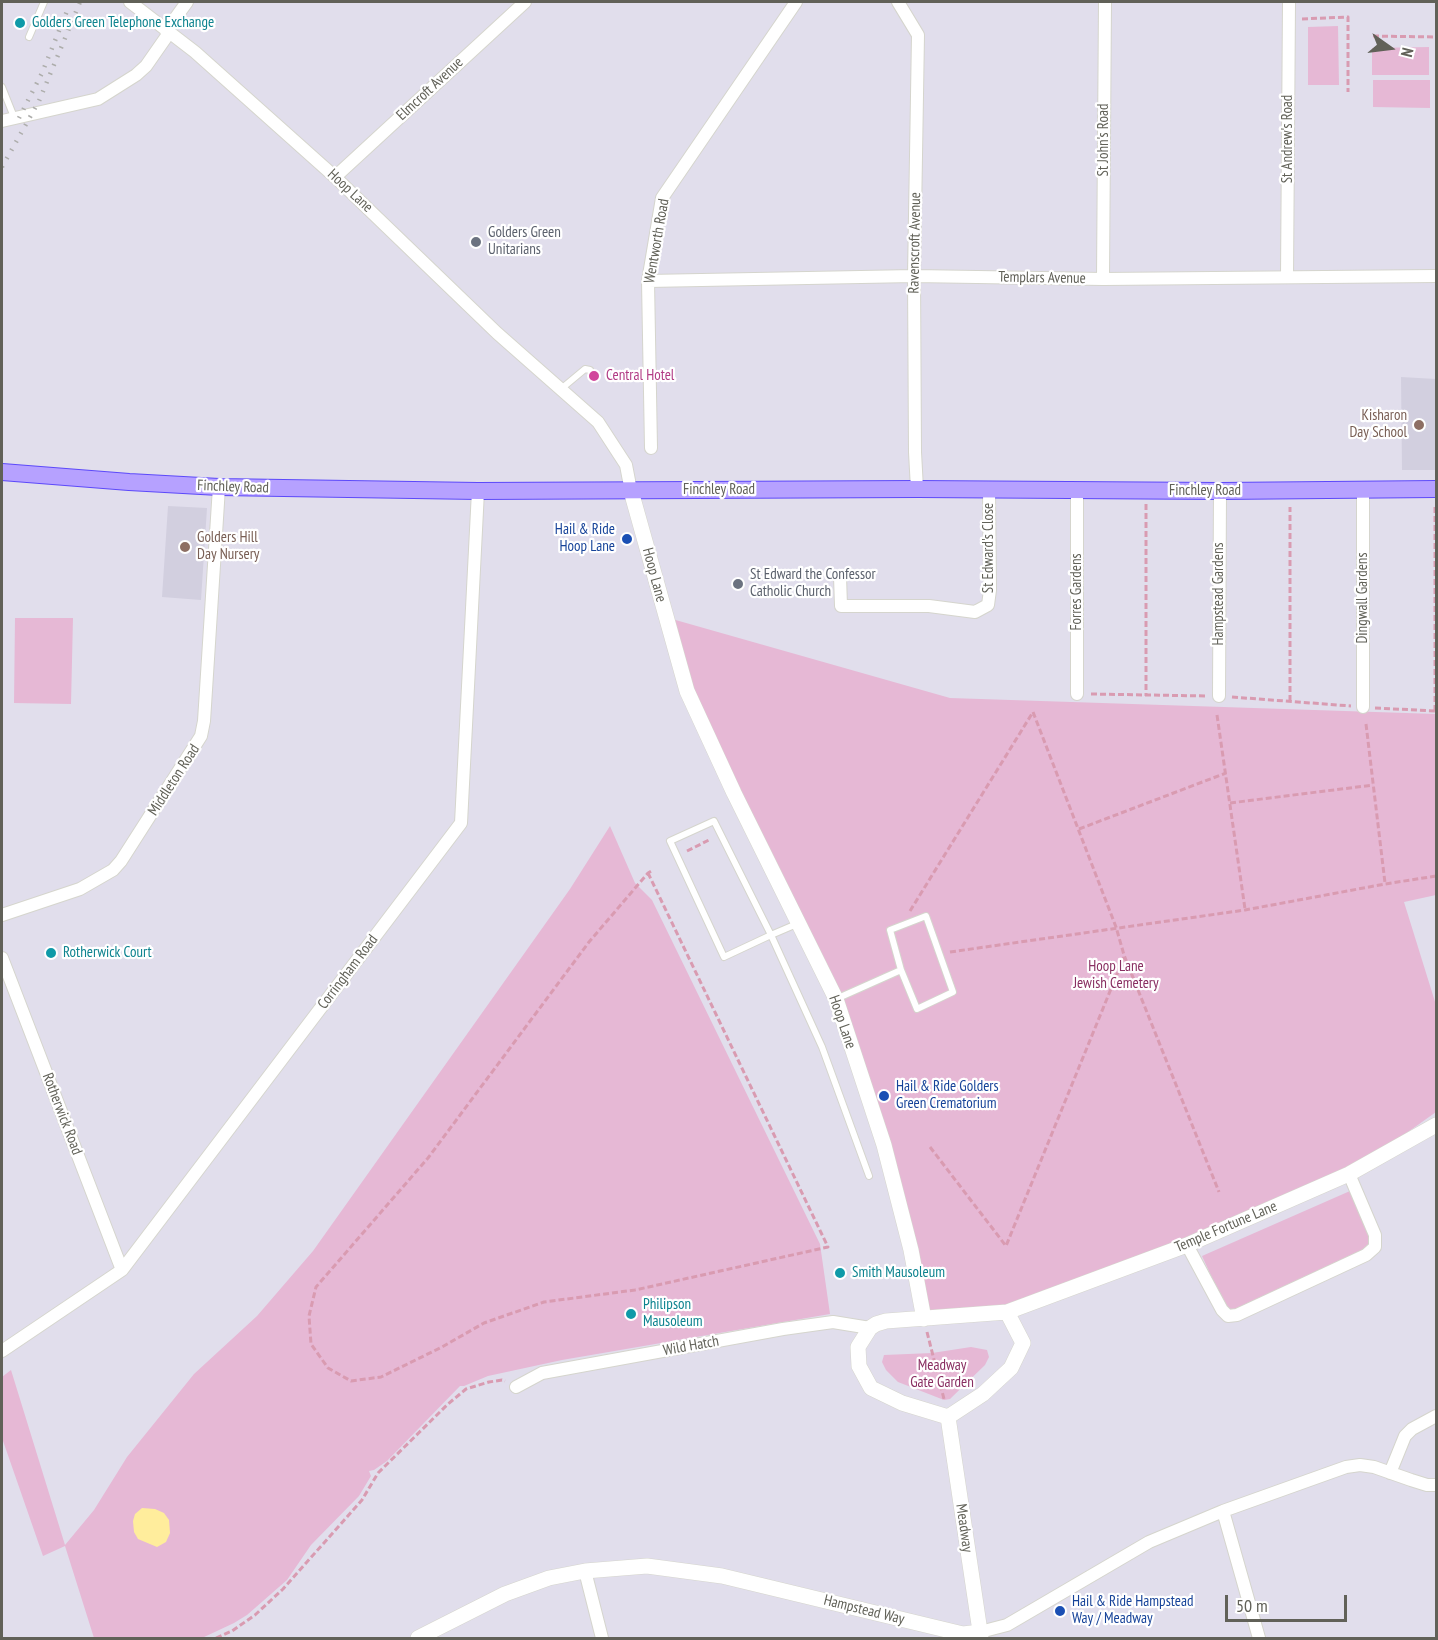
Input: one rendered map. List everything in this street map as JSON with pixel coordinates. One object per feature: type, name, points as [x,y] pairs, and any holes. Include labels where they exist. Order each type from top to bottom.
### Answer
[{"type":"main road","name":"Finchley Road","points":[[2,472],[219,487],[478,491],[1436,489]]},
{"type":"street","name":"Hoop Lane","points":[[130,2],[195,52],[335,177],[498,333],[598,422],[626,465],[631,491],[687,691],[734,793],[836,999],[884,1145],[911,1250],[924,1319]]},
{"type":"street","points":[[2,122],[14,117],[98,99],[136,75],[146,66],[187,2]]},
{"type":"street","name":"Elmcroft Avenue","points":[[335,177],[525,2]]},
{"type":"street","name":"Wentworth Road","points":[[651,448],[648,281],[662,198],[796,2]]},
{"type":"street","name":"Ravenscroft Avenue","points":[[898,2],[918,34],[914,276],[917,489]]},
{"type":"street","name":"St John's Road","points":[[1103,279],[1106,2]]},
{"type":"street","name":"St Andrew's Road","points":[[1287,278],[1289,2]]},
{"type":"street","name":"Templars Avenue","points":[[648,281],[914,276],[1103,279],[1437,276]]},
{"type":"street","name":"Middleton Road","points":[[2,915],[80,889],[113,870],[195,748],[201,736],[204,721],[219,487]]},
{"type":"street","name":"Dingwall Gardens","points":[[1363,489],[1363,707]]},
{"type":"street","name":"St Edward's Close","points":[[840,576],[841,606],[929,606],[975,612],[988,605],[990,590],[989,490]]},
{"type":"street","name":"Forres Gardens","points":[[1077,490],[1077,694]]},
{"type":"street","name":"Corringham Road","points":[[2,1352],[122,1270],[461,824],[478,491]]},
{"type":"street","name":"Hampstead Gardens","points":[[1219,696],[1220,491]]},
{"type":"street","name":"Rotherwick Road","points":[[2,958],[122,1270]]},
{"type":"street","name":"Temple Fortune Lane","points":[[870,1328],[886,1321],[1007,1312],[1187,1245],[1349,1174],[1437,1125]]},
{"type":"street","points":[[1187,1245],[1222,1310],[1228,1316],[1237,1315],[1366,1255],[1375,1247],[1375,1235],[1349,1174]]},
{"type":"street","points":[[870,1328],[858,1347],[857,1355],[859,1366],[871,1388],[903,1403],[948,1417],[983,1394],[1011,1368],[1023,1343],[1007,1312]]},
{"type":"street","name":"Wild Hatch","points":[[516,1387],[542,1373],[783,1329],[833,1322],[870,1328]]},
{"type":"street","points":[[1390,1473],[1405,1436],[1437,1416]]},
{"type":"street","name":"Meadway","points":[[948,1417],[980,1635]]},
{"type":"street","name":"Hampstead Way","points":[[418,1638],[505,1594],[549,1578],[585,1571],[647,1566],[722,1576],[963,1634],[980,1635],[1008,1625],[1149,1542],[1223,1511],[1346,1467],[1360,1465],[1427,1485],[1437,1485]]},
{"type":"street","points":[[1223,1511],[1259,1638]]},
{"type":"street","points":[[585,1571],[602,1638]]},
{"type":"lane","points":[[29,37],[44,2]]},
{"type":"lane","points":[[2,87],[14,117]]},
{"type":"lane","points":[[561,389],[585,369],[590,370]]},
{"type":"lane","points":[[799,923],[771,935],[724,957],[670,841],[714,821],[771,935],[822,1047],[869,1176]]},
{"type":"lane","points":[[926,916],[939,954],[953,992],[917,1009],[901,970],[890,930],[926,916]]},
{"type":"lane","points":[[836,999],[901,970]]},
{"type":"path","points":[[1289,20],[1348,17],[1348,92]]},
{"type":"path","points":[[1373,36],[1437,37]]},
{"type":"path","points":[[1077,694],[1219,696],[1436,711],[1436,489]]},
{"type":"path","points":[[1290,490],[1290,702]]},
{"type":"path","points":[[1146,491],[1146,696]]},
{"type":"path","points":[[901,926],[1033,712],[1116,927],[1124,955],[1219,1192]]},
{"type":"path","points":[[1217,715],[1245,909]]},
{"type":"path","points":[[1366,724],[1385,884]]},
{"type":"path","points":[[1079,829],[1226,772]]},
{"type":"path","points":[[1230,803],[1374,785]]},
{"type":"path","points":[[648,873],[828,1247],[635,1290],[544,1302],[484,1323],[381,1377],[351,1381],[328,1368],[310,1344],[309,1316],[316,1287],[428,1158],[589,942],[648,873],[653,870]]},
{"type":"path","points":[[939,954],[1245,909],[1437,876]]},
{"type":"path","points":[[930,1147],[1006,1245],[1124,955]]},
{"type":"path","points":[[931,1349],[948,1417]]},
{"type":"path","points":[[216,1638],[232,1631],[255,1615],[284,1589],[362,1500],[378,1473],[466,1389],[502,1380],[516,1387]]},
{"type":"shaded area","name":"Kisharon Day School","points":[[1401,377],[1436,379],[1436,470],[1402,470]]},
{"type":"shaded area","name":"Golders Hill Day Nursery","points":[[168,506],[207,508],[201,600],[162,597]]},
{"type":"shaded area","points":[[142,1508],[155,1509],[164,1513],[169,1520],[170,1533],[166,1542],[157,1547],[138,1539],[134,1532],[135,1514]]},
{"type":"green space","points":[[1338,26],[1339,85],[1308,85],[1308,27]]},
{"type":"green space","points":[[1429,47],[1429,75],[1372,75],[1372,48]]},
{"type":"green space","points":[[1373,80],[1430,80],[1430,108],[1373,107]]},
{"type":"green space","name":"Hoop Lane Jewish Cemetery","points":[[665,617],[950,698],[1436,714],[1436,895],[1404,902],[1436,1005],[1436,1112],[1349,1174],[1007,1312],[924,1319],[911,1250],[836,999],[734,793]]},
{"type":"green space","points":[[15,618],[73,618],[71,704],[14,703]]},
{"type":"green space","points":[[610,826],[635,883],[652,900],[820,1244],[830,1314],[562,1360],[488,1376],[460,1386],[387,1461],[369,1471],[371,1476],[359,1496],[311,1545],[287,1580],[247,1615],[202,1638],[94,1638],[65,1546],[43,1556],[2,1438],[2,1377],[11,1370],[65,1545],[94,1510],[127,1457],[194,1374],[257,1316],[313,1251],[570,889]]},
{"type":"green space","points":[[1350,1191],[1371,1236],[1370,1245],[1365,1252],[1240,1310],[1231,1310],[1224,1304],[1202,1256]]},
{"type":"green space","name":"Meadway Gate Garden","points":[[971,1347],[987,1350],[989,1357],[985,1365],[950,1399],[944,1400],[898,1382],[886,1370],[882,1362],[884,1355],[932,1353]]},
{"type":"railway","points":[[2,167],[39,101],[80,2]]},
{"type":"railway","points":[[19,118],[42,73],[67,11]]},
{"type":"place","name":"Golders Green Telephone Exchange","points":[[20,23]]},
{"type":"place","name":"Golders Green Unitarians","points":[[476,242]]},
{"type":"place","name":"Central Hotel","points":[[594,376]]},
{"type":"place","name":"Kisharon Day School","points":[[1419,425]]},
{"type":"place","name":"Hail & Ride Hoop Lane","points":[[627,539]]},
{"type":"place","name":"Golders Hill Day Nursery","points":[[185,547]]},
{"type":"place","name":"St Edward the Confessor Catholic Church","points":[[738,584]]},
{"type":"place","name":"Rotherwick Court","points":[[51,953]]},
{"type":"place","name":"Hail & Ride Golders Green Crematorium","points":[[884,1096]]},
{"type":"place","name":"Smith Mausoleum","points":[[840,1273]]},
{"type":"place","name":"Philipson Mausoleum","points":[[631,1314]]},
{"type":"place","name":"Hail & Ride Hampstead Way / Meadway","points":[[1060,1611]]}]
